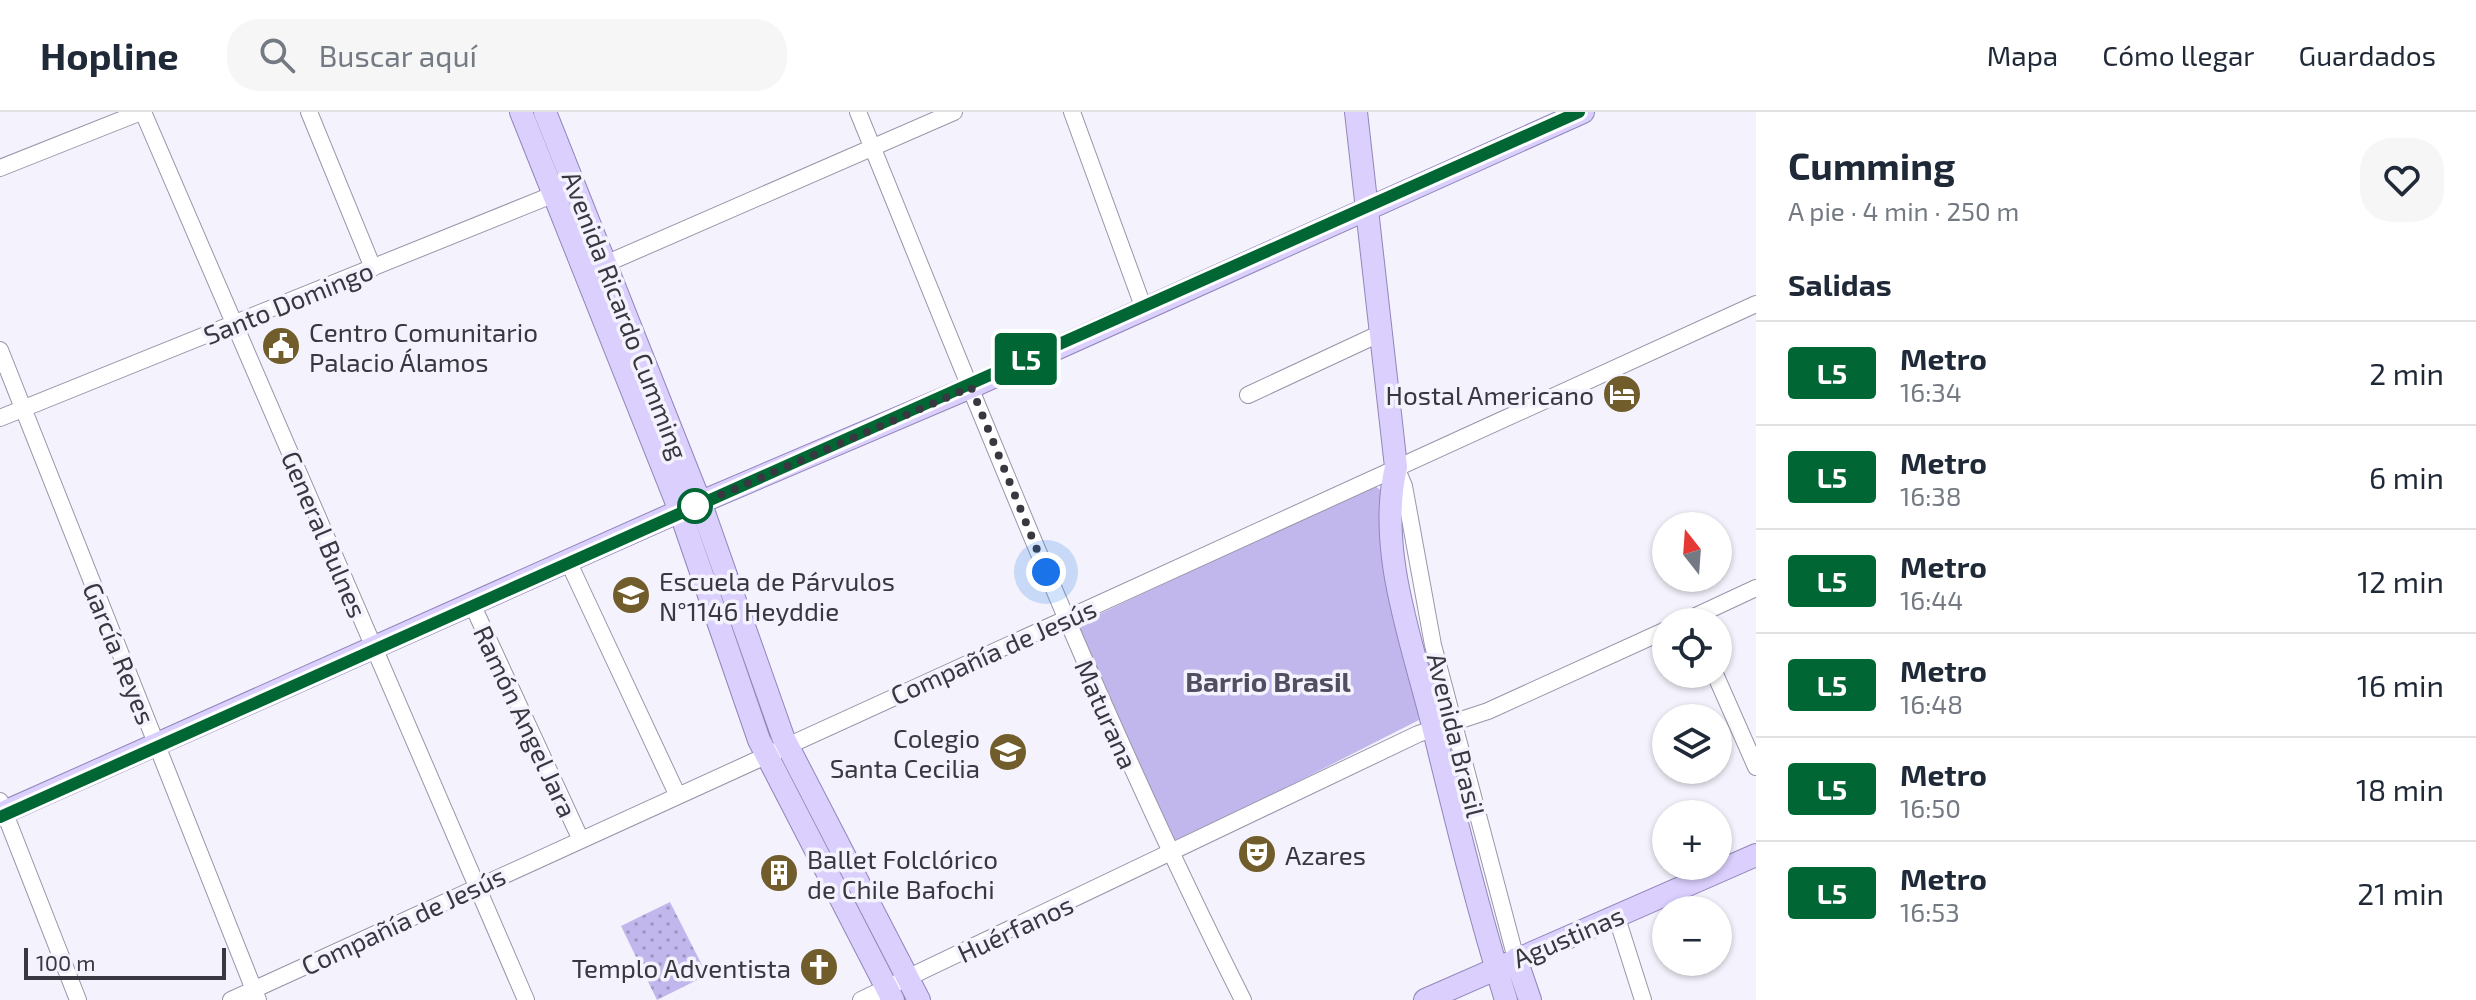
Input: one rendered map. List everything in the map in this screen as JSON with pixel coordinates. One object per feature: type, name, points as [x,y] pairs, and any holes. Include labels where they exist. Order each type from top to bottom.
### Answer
[{"type":"main road","name":"Avenida Ricardo Cumming","points":[[521,112],[565,191]]},
{"type":"main road","name":"Avenida Ricardo Cumming","points":[[545,112],[565,191],[786,744],[919,1000]]},
{"type":"main road","name":"Avenida Brasil","points":[[1356,112],[1396,467],[1390,502],[1392,541],[1404,609],[1443,726],[1506,963],[1506,1000]]},
{"type":"main road","points":[[1,809],[971,387],[1583,112]]},
{"type":"main road","name":"Avenida Ricardo Cumming","points":[[690,507],[765,754],[890,994]]},
{"type":"main road","name":"Agustinas","points":[[1425,1000],[1756,855]]},
{"type":"main road","points":[[832,885],[852,875]]},
{"type":"main road","name":"Avenida Brasil","points":[[1506,963],[1530,1000]]},
{"type":"street","points":[[0,168],[142,112]]},
{"type":"street","name":"General Bulnes","points":[[142,112],[526,1000]]},
{"type":"street","points":[[309,112],[373,268]]},
{"type":"street","name":"Maturana","points":[[858,112],[1065,619],[1170,855],[1243,1000]]},
{"type":"street","points":[[595,268],[954,112]]},
{"type":"street","points":[[1072,112],[1144,309]]},
{"type":"street","name":"Santo Domingo","points":[[0,418],[565,191]]},
{"type":"street","name":"Compañía de Jesús","points":[[231,1000],[256,995],[475,886],[1756,304]]},
{"type":"street","points":[[1248,395],[1381,333]]},
{"type":"street","name":"García Reyes","points":[[0,350],[256,995]]},
{"type":"street","points":[[568,561],[677,794]]},
{"type":"street","points":[[1715,608],[1756,588]]},
{"type":"street","name":"Ramón Angel Jara","points":[[472,604],[580,838]]},
{"type":"street","points":[[1443,726],[1488,711],[1652,636]]},
{"type":"street","points":[[1721,688],[1756,767]]},
{"type":"street","name":"Huérfanos","points":[[861,1000],[890,994],[907,978],[1443,726]]},
{"type":"street","points":[[1,809],[78,1000]]},
{"type":"street","points":[[1616,915],[1643,1000]]},
{"type":"shaded area","points":[[1374,485],[1383,492],[1419,720],[1175,844],[1078,624]]},
{"type":"shaded area","points":[[670,902],[707,975],[657,1000],[621,926]]},
{"type":"metro line","name":"L5","points":[[0,817],[1579,112]]},
{"type":"place","name":"Centro Comunitario Palacio Álamos","points":[[281,346]]},
{"type":"place","name":"Hostal Americano","points":[[1622,394]]},
{"type":"place","name":"Escuela de Párvulos N°1146 Heyddie","points":[[631,595]]},
{"type":"place","name":"Colegio Santa Cecilia","points":[[1008,752]]},
{"type":"place","name":"Azares","points":[[1257,854]]},
{"type":"place","name":"Ballet Folclórico de Chile Bafochi","points":[[779,873]]},
{"type":"place","name":"Templo Adventista","points":[[819,967]]},
{"type":"district","name":"Barrio Brasil","points":[[1268,681]]},
{"type":"route","points":[[695,506],[971,387],[1046,572]]}]
